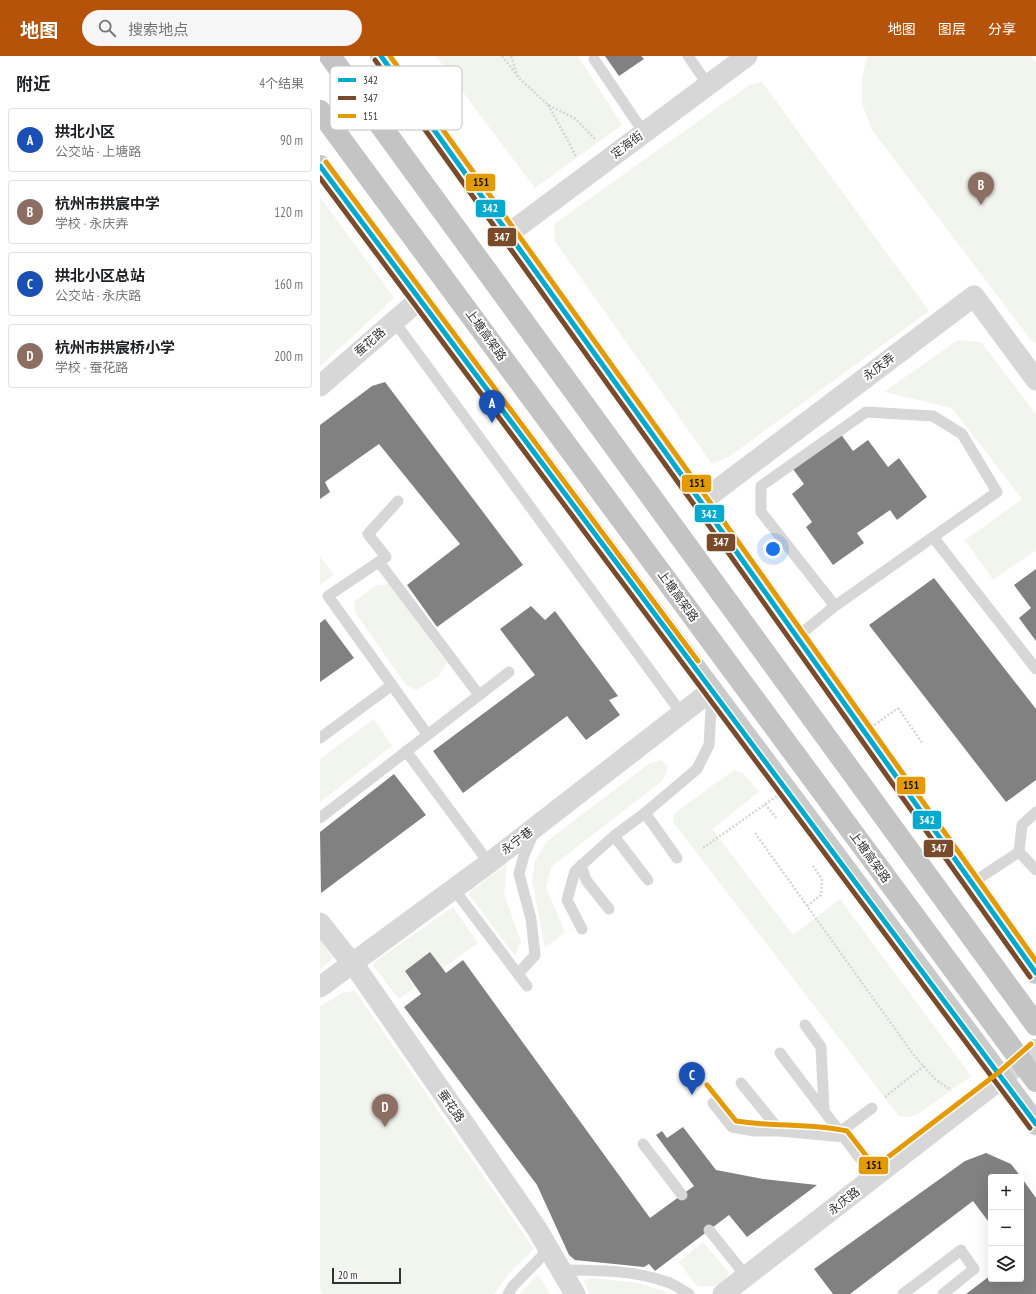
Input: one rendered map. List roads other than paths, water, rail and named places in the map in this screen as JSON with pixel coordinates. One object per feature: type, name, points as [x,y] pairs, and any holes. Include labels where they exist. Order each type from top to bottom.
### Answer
[{"type":"highway","points":[[330,56],[337,66]]},
{"type":"highway","name":"上塘高架路","points":[[320,111],[330,125]]},
{"type":"highway","name":"上塘高架路","points":[[334,130],[1036,1081]]},
{"type":"highway","points":[[384,130],[1036,1025]]},
{"type":"main road","points":[[381,56],[388,66]]},
{"type":"main road","points":[[434,130],[1036,973]]},
{"type":"main road","points":[[320,166],[1036,1124]]},
{"type":"street","name":"定海街","points":[[508,234],[747,56]]},
{"type":"street","name":"永庆弄","points":[[701,502],[974,296],[1036,380]]},
{"type":"street","name":"蚕花路","points":[[320,386],[420,298]]},
{"type":"street","name":"永宁巷","points":[[320,987],[489,863],[712,690]]},
{"type":"street","name":"蚕花路","points":[[320,923],[352,963],[537,1230],[575,1294]]},
{"type":"street","name":"永庆路","points":[[723,1294],[1002,1078],[1036,1049]]},
{"type":"lane","points":[[688,56],[708,85]]},
{"type":"lane","points":[[594,58],[644,133]]},
{"type":"lane","points":[[394,321],[682,714]]},
{"type":"lane","points":[[797,637],[835,606],[997,492],[962,434],[933,416],[866,412],[761,486],[761,512],[835,606]]},
{"type":"lane","points":[[398,501],[368,534],[386,557],[328,596],[427,734]]},
{"type":"lane","points":[[933,536],[1036,669]]},
{"type":"lane","points":[[378,562],[479,695]]},
{"type":"lane","points":[[320,818],[509,672]]},
{"type":"lane","points":[[320,738],[392,685]]},
{"type":"lane","points":[[582,929],[567,900],[575,871],[614,836],[645,813],[697,769],[708,745],[712,690]]},
{"type":"lane","points":[[406,751],[489,863]]},
{"type":"lane","points":[[1036,812],[1022,824],[1019,852],[1036,870]]},
{"type":"lane","points":[[645,813],[677,858]]},
{"type":"lane","points":[[518,974],[535,955],[531,919],[519,874],[524,855],[538,825]]},
{"type":"lane","points":[[614,836],[648,880]]},
{"type":"lane","points":[[972,883],[1019,852]]},
{"type":"lane","points":[[581,866],[586,880],[609,909]]},
{"type":"lane","points":[[453,888],[527,986]]},
{"type":"lane","points":[[805,1025],[821,1047],[824,1110]]},
{"type":"lane","points":[[780,1053],[874,1177]]},
{"type":"lane","points":[[741,1083],[780,1131]]},
{"type":"lane","points":[[713,1104],[732,1127],[754,1131],[842,1134],[872,1108]]},
{"type":"lane","points":[[643,1144],[682,1195]]},
{"type":"lane","points":[[709,1230],[746,1276]]},
{"type":"lane","points":[[508,1294],[513,1286],[549,1249]]},
{"type":"lane","points":[[903,1294],[961,1250],[974,1269],[942,1294]]},
{"type":"lane","points":[[561,1270],[601,1270],[636,1274],[671,1284],[689,1294]]},
{"type":"place","name":"杭州市拱宸中学","points":[[981,205]]},
{"type":"place","name":"拱北小区","points":[[492,423]]},
{"type":"place","name":"拱北小区总站","points":[[692,1095]]},
{"type":"place","name":"杭州市拱宸桥小学","points":[[385,1127]]}]
